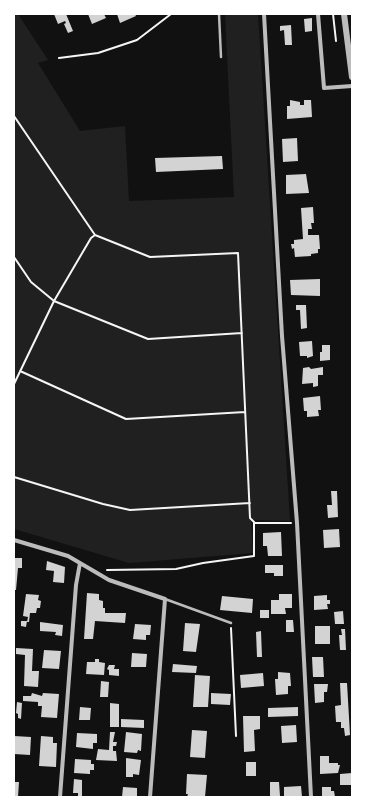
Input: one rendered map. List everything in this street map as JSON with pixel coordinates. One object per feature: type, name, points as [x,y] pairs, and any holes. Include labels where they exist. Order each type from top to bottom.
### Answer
[{"type":"street","points":[[264,14],[282,336],[297,522],[311,797]]},
{"type":"street","points":[[318,14],[324,88],[352,86]]},
{"type":"street","points":[[343,16],[352,77]]},
{"type":"street","points":[[14,540],[68,556],[109,580],[165,599],[150,797]]},
{"type":"street","points":[[60,797],[76,585],[80,563]]},
{"type":"lane","points":[[218,14],[221,57]]},
{"type":"lane","points":[[165,599],[231,623]]},
{"type":"path","points":[[59,58],[98,53],[137,40],[170,14]]},
{"type":"path","points":[[333,14],[336,41]]},
{"type":"path","points":[[14,116],[95,235],[150,257],[238,253],[250,518],[255,523],[297,522]]},
{"type":"path","points":[[14,383],[54,301],[91,238],[95,235]]},
{"type":"path","points":[[14,257],[31,282],[54,301],[148,339],[242,333]]},
{"type":"path","points":[[20,371],[126,419],[245,412]]},
{"type":"path","points":[[14,477],[103,504],[130,510],[250,503]]},
{"type":"path","points":[[93,571],[176,570],[203,563],[254,556],[253,523],[255,523]]},
{"type":"path","points":[[231,623],[236,736]]},
{"type":"shaded area","points":[[14,14],[18,14],[48,60],[38,63],[80,131],[125,126],[129,201],[234,197],[225,14],[258,14],[290,521],[251,520],[253,553],[129,563],[14,529]]},
{"type":"building","points":[[54,14],[66,14],[73,31],[68,33],[64,24],[66,23],[65,21],[58,24]]},
{"type":"building","points":[[88,14],[104,14],[106,18],[92,24]]},
{"type":"building","points":[[117,14],[135,14],[136,16],[120,23]]},
{"type":"building","points":[[312,18],[312,31],[305,32],[304,19]]},
{"type":"building","points":[[291,25],[292,45],[285,45],[284,30],[280,31],[280,26]]},
{"type":"building","points":[[290,100],[300,102],[300,105],[304,105],[304,100],[311,100],[312,117],[287,119],[287,106],[290,106]]},
{"type":"building","points":[[297,138],[298,161],[283,162],[282,139]]},
{"type":"building","points":[[222,156],[223,169],[156,172],[155,158]]},
{"type":"building","points":[[306,174],[309,193],[286,194],[286,175]]},
{"type":"building","points":[[313,207],[314,223],[311,223],[312,229],[308,229],[308,235],[319,235],[320,249],[318,249],[318,253],[311,254],[311,256],[295,257],[294,248],[292,249],[291,244],[294,244],[294,240],[303,239],[301,208]]},
{"type":"building","points":[[320,279],[320,296],[291,295],[290,280]]},
{"type":"building","points":[[296,305],[306,305],[307,328],[301,329],[300,310],[296,310]]},
{"type":"building","points":[[312,341],[313,356],[307,358],[307,356],[300,356],[299,342]]},
{"type":"building","points":[[322,345],[330,345],[330,360],[320,361]]},
{"type":"building","points":[[309,367],[311,369],[323,367],[323,375],[318,375],[318,386],[313,387],[313,383],[302,384],[303,368]]},
{"type":"building","points":[[320,396],[321,410],[318,410],[319,416],[307,417],[307,411],[304,411],[303,398]]},
{"type":"building","points":[[331,491],[337,491],[338,517],[328,518],[327,505],[332,505]]},
{"type":"building","points":[[339,529],[340,547],[324,548],[323,530]]},
{"type":"building","points":[[281,532],[282,556],[268,556],[267,546],[263,546],[263,533]]},
{"type":"building","points":[[14,558],[22,558],[22,568],[18,568],[16,590],[14,590]]},
{"type":"building","points":[[47,561],[65,567],[64,583],[53,582],[54,571],[46,570]]},
{"type":"building","points":[[265,565],[283,565],[283,576],[274,576],[274,573],[265,573]]},
{"type":"building","points":[[87,593],[99,594],[99,600],[103,601],[105,613],[126,613],[125,623],[95,621],[93,639],[84,639]]},
{"type":"building","points":[[26,594],[39,595],[38,600],[41,601],[40,608],[37,608],[36,613],[30,613],[29,622],[27,622],[28,617],[23,616]]},
{"type":"building","points":[[279,594],[292,594],[292,608],[285,608],[286,614],[271,614],[271,600],[279,600]]},
{"type":"building","points":[[327,595],[327,600],[330,600],[330,604],[327,604],[328,609],[314,610],[314,596]]},
{"type":"building","points":[[222,596],[253,599],[252,613],[220,610]]},
{"type":"building","points":[[260,610],[269,610],[269,618],[260,618]]},
{"type":"building","points":[[343,611],[344,624],[335,624],[334,612]]},
{"type":"building","points":[[286,620],[293,620],[294,632],[286,632]]},
{"type":"building","points":[[21,621],[27,621],[26,627],[21,626]]},
{"type":"building","points":[[40,622],[63,625],[62,636],[55,635],[56,632],[40,631]]},
{"type":"building","points":[[185,623],[200,624],[196,652],[183,651]]},
{"type":"building","points":[[135,624],[151,625],[150,635],[146,635],[146,640],[133,639]]},
{"type":"building","points":[[315,626],[330,626],[330,644],[315,644]]},
{"type":"building","points":[[341,629],[345,629],[346,650],[340,650],[339,635],[342,635]]},
{"type":"building","points":[[261,631],[262,657],[257,657],[256,632]]},
{"type":"building","points":[[16,648],[33,649],[32,671],[39,671],[38,687],[24,686],[25,655],[16,654]]},
{"type":"building","points":[[44,650],[61,651],[59,669],[42,668]]},
{"type":"building","points":[[132,653],[147,654],[146,667],[131,667]]},
{"type":"building","points":[[312,657],[323,657],[324,677],[313,677]]},
{"type":"building","points":[[95,659],[99,659],[99,662],[105,663],[104,675],[86,674],[87,662],[95,662]]},
{"type":"building","points":[[173,664],[197,666],[196,673],[172,672]]},
{"type":"building","points":[[109,665],[115,665],[114,669],[119,669],[119,676],[109,675],[109,670],[107,669]]},
{"type":"building","points":[[278,672],[290,673],[291,686],[288,686],[288,694],[276,695],[275,679],[278,679]]},
{"type":"building","points":[[263,673],[264,686],[241,688],[240,675]]},
{"type":"building","points":[[195,675],[210,676],[208,707],[193,707]]},
{"type":"building","points":[[101,681],[109,682],[108,697],[100,697]]},
{"type":"building","points":[[340,683],[347,683],[350,735],[345,736],[344,728],[341,728],[341,722],[336,722],[335,706],[341,705]]},
{"type":"building","points":[[314,684],[328,684],[327,692],[324,692],[324,702],[315,703]]},
{"type":"building","points":[[32,693],[42,696],[43,693],[59,694],[57,718],[41,717],[42,706],[38,706],[38,702],[23,701],[23,696],[31,696]]},
{"type":"building","points":[[211,693],[231,694],[230,705],[211,704]]},
{"type":"building","points":[[17,702],[22,703],[21,719],[18,718],[18,714],[16,713]]},
{"type":"building","points":[[110,703],[119,704],[119,727],[110,727]]},
{"type":"building","points":[[80,707],[91,708],[90,720],[79,720]]},
{"type":"building","points":[[298,707],[298,716],[268,717],[268,708]]},
{"type":"building","points":[[243,716],[260,716],[260,729],[254,730],[255,751],[244,752]]},
{"type":"building","points":[[121,719],[144,720],[144,728],[121,727]]},
{"type":"building","points":[[296,725],[297,742],[282,743],[281,726]]},
{"type":"building","points":[[192,730],[207,731],[205,758],[190,757]]},
{"type":"building","points":[[110,732],[115,732],[113,742],[117,742],[116,746],[113,746],[113,751],[116,751],[117,761],[96,760],[98,749],[109,750]]},
{"type":"building","points":[[126,732],[142,734],[141,751],[138,750],[137,753],[124,752]]},
{"type":"building","points":[[77,733],[97,734],[97,743],[93,743],[93,749],[76,747]]},
{"type":"building","points":[[14,736],[31,737],[30,755],[14,754]]},
{"type":"building","points":[[41,736],[53,737],[53,743],[57,743],[56,767],[39,766]]},
{"type":"building","points":[[320,756],[329,756],[329,763],[338,763],[338,765],[340,765],[338,773],[320,774]]},
{"type":"building","points":[[126,758],[141,760],[139,775],[133,774],[133,777],[126,777]]},
{"type":"building","points":[[75,759],[91,760],[91,764],[94,764],[94,770],[90,770],[90,774],[74,773]]},
{"type":"building","points":[[246,762],[256,762],[256,776],[246,776]]},
{"type":"building","points":[[352,773],[352,785],[340,785],[340,774]]},
{"type":"building","points":[[187,774],[207,775],[205,797],[187,797]]},
{"type":"building","points":[[74,779],[82,780],[82,796],[78,796],[78,793],[73,793]]},
{"type":"building","points":[[14,782],[19,782],[18,797],[14,797]]},
{"type":"building","points":[[270,782],[279,782],[280,796],[270,796]]},
{"type":"building","points":[[301,786],[302,797],[284,797],[284,787]]},
{"type":"building","points":[[123,787],[137,788],[137,797],[122,797]]},
{"type":"building","points":[[322,787],[331,787],[331,791],[334,791],[335,797],[322,797]]}]
